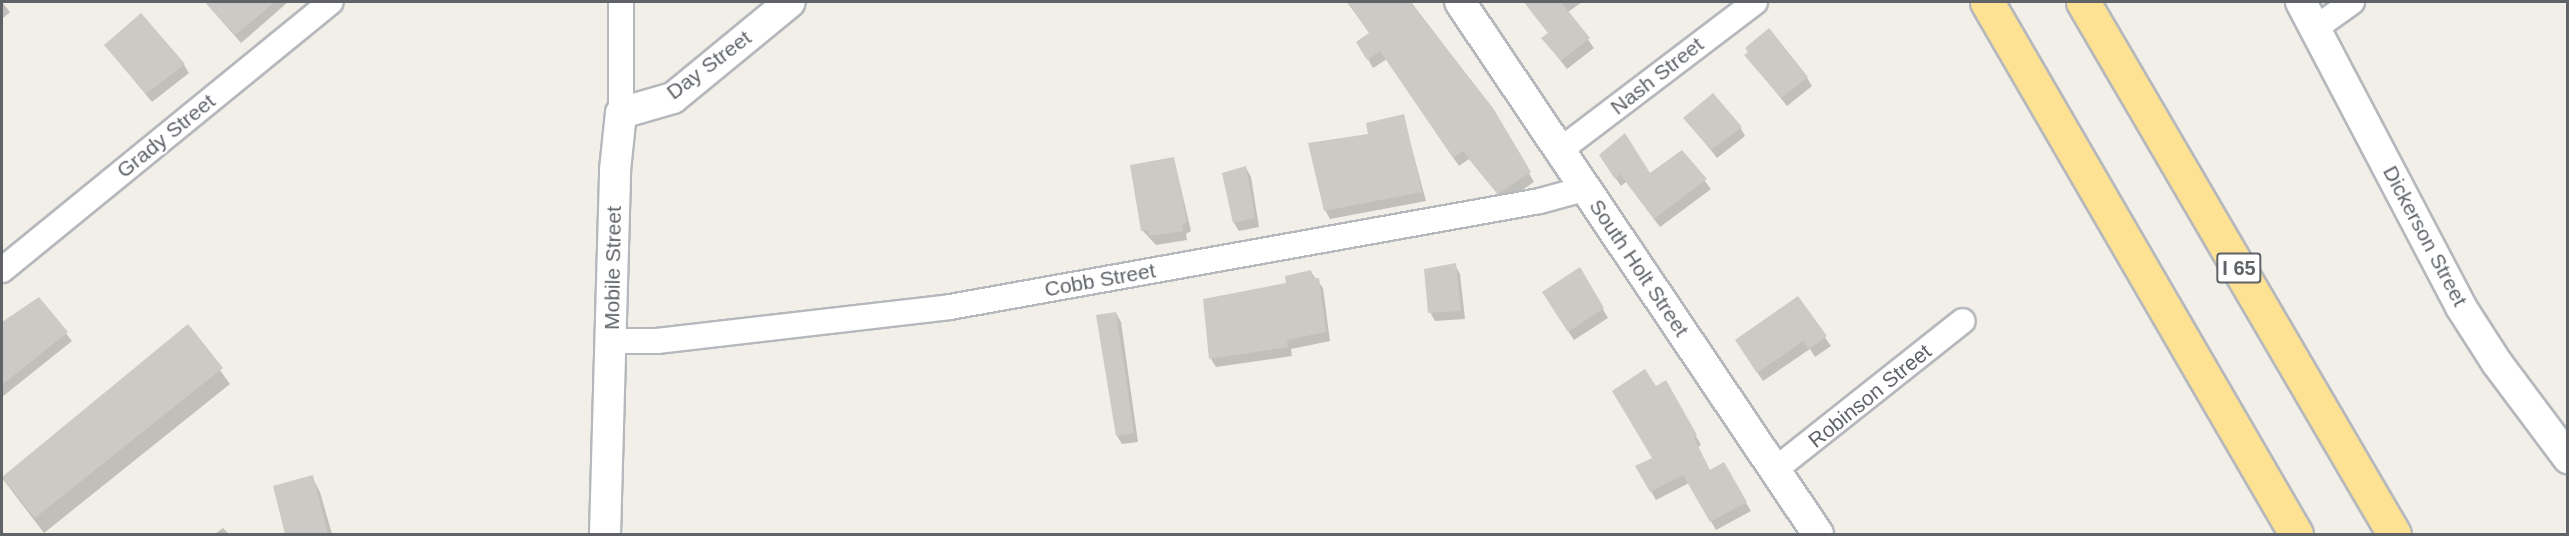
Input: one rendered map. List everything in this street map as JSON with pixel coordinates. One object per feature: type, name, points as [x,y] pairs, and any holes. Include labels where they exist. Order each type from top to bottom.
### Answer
[{"type":"highway","points":[[1987,2],[2296,534]]},
{"type":"highway","name":"I 65","points":[[2083,2],[2394,534]]},
{"type":"street","name":"Grady Street","points":[[2,270],[330,2]]},
{"type":"street","name":"Mobile Street","points":[[605,534],[615,170],[621,113],[621,2]]},
{"type":"street","name":"Day Street","points":[[621,113],[673,98],[790,2]]},
{"type":"street","name":"South Holt Street","points":[[1460,2],[1818,534]]},
{"type":"street","name":"Nash Street","points":[[1559,152],[1755,2]]},
{"type":"street","name":"Dickerson Street","points":[[2301,2],[2317,27],[2461,307],[2497,363],[2568,458]]},
{"type":"street","points":[[2317,27],[2352,2]]},
{"type":"street","name":"Cobb Street","points":[[612,341],[657,341],[950,307],[1540,201],[1584,189]]},
{"type":"street","name":"Robinson Street","points":[[1776,469],[1963,321]]},
{"type":"building","points":[[205,2],[275,2],[235,35]]},
{"type":"building","points":[[1348,2],[1410,2],[1493,108],[1531,172],[1498,194],[1463,151],[1453,158],[1380,51],[1367,60],[1356,42],[1369,33]]},
{"type":"building","points":[[1524,2],[1561,2],[1590,38],[1561,61],[1541,38],[1548,33]]},
{"type":"building","points":[[141,13],[185,64],[146,94],[104,45]]},
{"type":"building","points":[[1769,28],[1808,77],[1781,98],[1744,55],[1748,52],[1745,48]]},
{"type":"building","points":[[1713,93],[1742,127],[1711,150],[1683,118]]},
{"type":"building","points":[[1404,114],[1422,192],[1324,211],[1308,143],[1368,134],[1366,123]]},
{"type":"building","points":[[1625,133],[1650,173],[1682,150],[1707,179],[1654,219],[1620,174],[1615,179],[1599,155]]},
{"type":"building","points":[[1174,157],[1187,222],[1182,225],[1183,231],[1149,236],[1148,230],[1141,231],[1130,165]]},
{"type":"building","points":[[1246,166],[1255,218],[1233,223],[1222,173]]},
{"type":"building","points":[[1456,263],[1461,311],[1428,313],[1424,269]]},
{"type":"building","points":[[1580,267],[1604,308],[1568,332],[1542,292]]},
{"type":"building","points":[[1311,270],[1313,278],[1319,278],[1326,332],[1287,340],[1288,347],[1209,359],[1203,299],[1286,283],[1285,276]]},
{"type":"building","points":[[1798,296],[1827,336],[1809,349],[1803,341],[1757,373],[1735,340]]},
{"type":"building","points":[[39,297],[68,332],[2,385],[2,322]]},
{"type":"building","points":[[1116,312],[1134,433],[1116,436],[1096,315]]},
{"type":"building","points":[[188,324],[223,368],[35,518],[2,477]]},
{"type":"building","points":[[1645,369],[1656,386],[1666,380],[1697,435],[1694,438],[1710,470],[1724,462],[1747,502],[1710,522],[1683,475],[1650,492],[1635,466],[1652,458],[1612,391]]},
{"type":"building","points":[[313,475],[328,534],[285,534],[273,486]]}]
